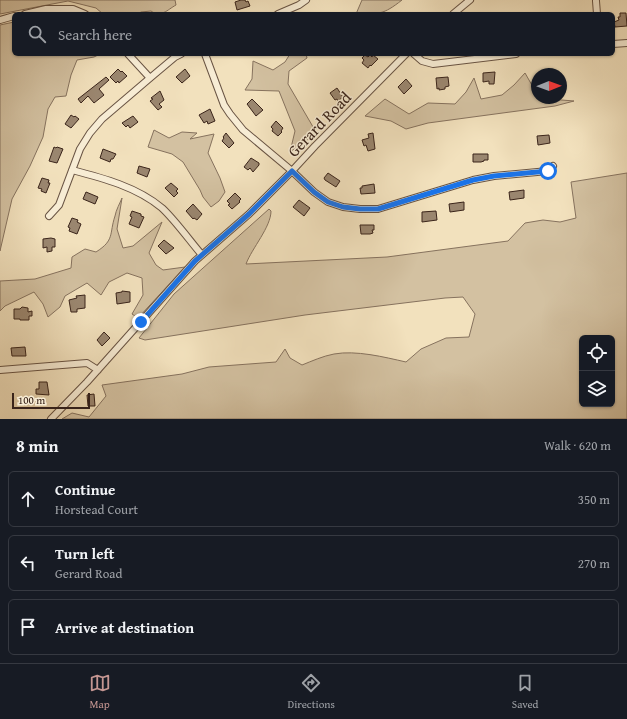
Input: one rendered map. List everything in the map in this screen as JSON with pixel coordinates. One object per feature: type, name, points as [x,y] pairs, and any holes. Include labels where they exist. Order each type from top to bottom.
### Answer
[{"type":"street","points":[[283,12],[299,5],[306,0]]},
{"type":"street","points":[[455,12],[470,0]]},
{"type":"street","points":[[596,1],[598,12]]},
{"type":"street","points":[[33,12],[46,9],[73,9],[81,12]]},
{"type":"street","points":[[0,20],[12,17]]},
{"type":"street","points":[[615,44],[627,43]]},
{"type":"street","points":[[130,56],[150,78]]},
{"type":"street","points":[[49,216],[59,205],[80,149],[90,133],[102,119],[177,56]]},
{"type":"street","points":[[206,56],[224,105],[243,130],[292,171],[314,192],[328,202],[343,207],[378,209],[473,180],[494,176],[548,171],[553,166]]},
{"type":"street","name":"Gerard Road","points":[[51,419],[98,370],[202,255],[249,214],[404,56]]},
{"type":"street","points":[[416,56],[422,61],[434,64],[500,56]]},
{"type":"street","points":[[72,170],[99,177],[136,191],[152,201],[163,210],[202,255]]},
{"type":"street","points":[[0,370],[87,363],[98,370]]},
{"type":"shaded area","points":[[0,0],[175,0],[176,5],[164,12],[101,12],[96,8],[68,1],[0,14]]},
{"type":"shaded area","points":[[362,0],[402,0],[390,9],[382,12],[357,12]]},
{"type":"shaded area","points":[[12,22],[12,56],[96,56],[77,60],[71,75],[66,96],[55,97],[48,109],[43,137],[30,166],[12,199],[0,251],[0,25]]},
{"type":"shaded area","points":[[289,56],[306,56],[307,58],[289,71],[288,84],[316,132],[290,152],[295,131],[279,91],[245,90],[252,79],[253,61],[273,70],[285,62]]},
{"type":"shaded area","points":[[525,73],[531,84],[531,104],[563,104],[428,123],[406,129],[391,121],[365,116],[385,99],[409,114],[428,103],[455,104],[466,92],[474,78],[481,99],[502,95]]},
{"type":"shaded area","points":[[154,130],[169,138],[182,132],[197,133],[190,139],[214,134],[208,153],[225,192],[219,201],[211,207],[203,197],[183,162],[172,154],[148,147]]},
{"type":"shaded area","points":[[627,173],[627,419],[62,419],[72,413],[89,417],[106,396],[102,385],[182,374],[209,367],[276,362],[285,349],[290,358],[302,365],[326,356],[343,353],[370,355],[406,362],[421,349],[446,338],[469,337],[475,314],[463,297],[305,315],[145,340],[139,338],[174,294],[269,209],[271,211],[268,224],[246,264],[387,257],[508,241],[525,223],[543,220],[560,222],[576,218],[571,182]]},
{"type":"shaded area","points":[[122,198],[117,229],[123,248],[133,246],[162,222],[149,253],[156,265],[163,270],[185,267],[138,318],[132,314],[143,295],[142,278],[127,273],[109,282],[101,295],[87,283],[65,296],[60,307],[48,317],[43,304],[34,292],[5,306],[0,311],[0,281],[35,279],[71,268],[72,257],[85,249],[96,252],[102,248],[109,240],[117,209]]},
{"type":"building","points":[[245,0],[246,2],[248,1],[250,6],[237,10],[235,2]]},
{"type":"building","points":[[620,13],[626,13],[627,26],[615,27],[615,22],[619,20],[618,17],[620,17]]},
{"type":"building","points":[[364,56],[374,56],[378,59],[368,68],[362,63],[364,60],[362,58]]},
{"type":"building","points":[[118,69],[127,76],[119,83],[118,81],[116,83],[110,77]]},
{"type":"building","points":[[185,69],[190,76],[182,83],[176,77]]},
{"type":"building","points":[[495,72],[494,84],[489,84],[489,81],[483,82],[483,73]]},
{"type":"building","points":[[106,77],[109,80],[99,89],[104,95],[94,103],[88,96],[81,103],[78,99]]},
{"type":"building","points":[[448,77],[449,86],[445,87],[445,89],[437,89],[436,78]]},
{"type":"building","points":[[406,79],[412,86],[404,94],[398,87]]},
{"type":"building","points":[[337,88],[343,97],[338,101],[337,99],[335,100],[330,93]]},
{"type":"building","points":[[160,91],[164,100],[159,104],[162,107],[158,110],[150,101],[153,99],[151,98]]},
{"type":"building","points":[[252,99],[263,110],[256,116],[247,104]]},
{"type":"building","points":[[210,109],[215,121],[208,124],[207,121],[204,123],[199,115]]},
{"type":"building","points":[[71,115],[79,119],[71,128],[65,124]]},
{"type":"building","points":[[133,116],[138,122],[130,128],[128,125],[126,127],[122,123]]},
{"type":"building","points":[[276,121],[283,128],[281,131],[282,132],[278,136],[272,131],[273,129],[271,127]]},
{"type":"building","points":[[226,133],[234,143],[229,148],[222,141]]},
{"type":"building","points":[[373,133],[375,149],[368,151],[362,140],[369,138],[368,134]]},
{"type":"building","points":[[549,135],[550,143],[538,145],[537,136]]},
{"type":"building","points":[[54,147],[63,149],[57,163],[49,161]]},
{"type":"building","points":[[103,149],[116,154],[110,162],[100,158]]},
{"type":"building","points":[[473,154],[488,154],[488,160],[473,162]]},
{"type":"building","points":[[251,158],[259,163],[253,172],[250,168],[248,170],[244,167]]},
{"type":"building","points":[[139,166],[150,169],[147,177],[137,173]]},
{"type":"building","points":[[328,173],[340,181],[336,187],[325,180],[324,178]]},
{"type":"building","points":[[42,178],[49,180],[48,183],[50,183],[46,193],[41,191],[42,189],[38,188]]},
{"type":"building","points":[[171,183],[178,189],[176,191],[178,193],[174,197],[165,188]]},
{"type":"building","points":[[374,184],[375,193],[361,194],[360,188],[362,188],[362,186]]},
{"type":"building","points":[[524,190],[524,198],[510,200],[509,192]]},
{"type":"building","points":[[86,192],[98,197],[95,204],[83,199]]},
{"type":"building","points":[[235,193],[241,199],[239,201],[240,202],[232,209],[228,205],[230,204],[227,201]]},
{"type":"building","points":[[299,200],[310,208],[304,216],[293,207]]},
{"type":"building","points":[[464,202],[464,210],[450,212],[449,204]]},
{"type":"building","points":[[193,204],[202,214],[197,220],[194,218],[193,219],[186,211]]},
{"type":"building","points":[[132,211],[141,214],[141,216],[144,217],[139,228],[129,224],[132,217],[130,216]]},
{"type":"building","points":[[436,211],[437,220],[422,222],[422,212]]},
{"type":"building","points":[[72,218],[78,220],[77,222],[81,224],[77,234],[69,231],[70,228],[68,227]]},
{"type":"building","points":[[360,225],[374,225],[374,230],[372,230],[373,233],[361,234]]},
{"type":"building","points":[[43,239],[55,239],[55,247],[52,247],[52,251],[47,252],[47,247],[43,248]]},
{"type":"building","points":[[164,240],[174,248],[166,254],[158,246]]},
{"type":"building","points":[[122,291],[130,292],[130,302],[117,304],[116,293]]},
{"type":"building","points":[[85,295],[85,308],[77,309],[77,312],[71,312],[69,300],[77,298],[76,296]]},
{"type":"building","points":[[22,307],[28,308],[28,312],[32,311],[32,316],[29,316],[29,320],[14,319],[14,309],[20,309]]},
{"type":"building","points":[[104,332],[110,338],[102,346],[97,340]]},
{"type":"building","points":[[25,347],[26,356],[12,356],[11,348]]},
{"type":"building","points":[[39,382],[47,382],[49,395],[36,394],[36,389],[39,389]]},
{"type":"building","points":[[94,394],[95,406],[88,406],[87,395]]},
{"type":"route","points":[[141,322],[195,261],[249,214],[292,171],[314,192],[328,202],[343,207],[378,209],[473,180],[494,176],[548,171]]}]
